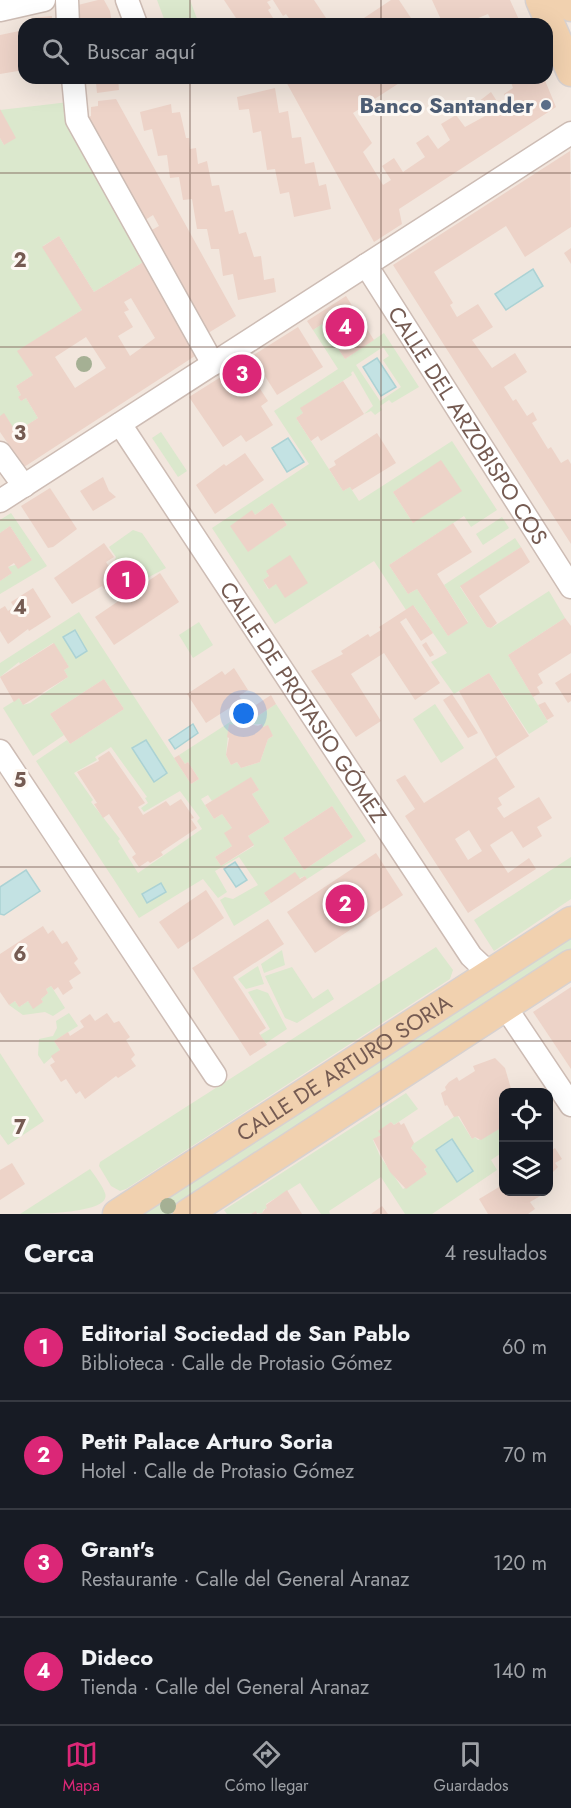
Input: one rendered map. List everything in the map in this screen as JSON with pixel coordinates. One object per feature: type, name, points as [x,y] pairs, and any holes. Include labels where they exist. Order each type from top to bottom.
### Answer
[{"type":"main road","points":[[540,0],[548,18]]},
{"type":"main road","points":[[568,0],[571,7]]},
{"type":"main road","points":[[553,30],[571,72]]},
{"type":"main road","name":"CALLE DE ARTURO SORIA","points":[[117,1214],[491,975],[571,921]]},
{"type":"main road","name":"CALLE DE ARTURO SORIA","points":[[188,1214],[571,964]]},
{"type":"street","points":[[0,10],[44,0]]},
{"type":"street","points":[[67,0],[68,18]]},
{"type":"street","points":[[127,0],[134,18]]},
{"type":"street","points":[[74,84],[77,120],[213,364]]},
{"type":"street","points":[[0,501],[571,133]]},
{"type":"street","name":"CALLE DEL ARZOBISPO COS","points":[[366,265],[571,587]]},
{"type":"street","name":"CALLE DE PROTASIO GÓMEZ","points":[[120,424],[471,956],[491,975]]},
{"type":"street","points":[[0,453],[24,486]]},
{"type":"street","points":[[0,752],[215,1075]]},
{"type":"street","points":[[506,1008],[571,1105]]},
{"type":"shaded area","points":[[0,0],[571,0],[571,1214],[0,1214]]},
{"type":"green space","points":[[157,0],[190,0],[197,18],[164,18]]},
{"type":"green space","points":[[69,102],[145,261],[94,292],[59,236],[43,246],[82,310],[18,351],[33,375],[16,386],[21,395],[18,397],[21,401],[26,398],[38,418],[16,432],[4,414],[0,416],[0,138],[4,145],[0,110]]},
{"type":"green space","points":[[322,324],[345,359],[384,333],[419,387],[392,403],[389,400],[380,406],[382,410],[375,415],[371,411],[364,414],[373,406],[353,371],[352,375],[301,408],[303,413],[296,418],[343,491],[350,487],[359,501],[452,441],[497,510],[471,527],[464,516],[389,565],[408,594],[417,589],[448,636],[468,622],[444,585],[515,538],[521,547],[460,587],[487,627],[491,628],[549,591],[565,618],[508,655],[548,722],[529,734],[489,673],[454,694],[431,662],[447,653],[414,606],[406,610],[374,561],[275,624],[212,528],[309,464],[274,411],[338,369],[313,330]],"holes":[[[383,347],[389,356],[383,360],[401,387],[380,401],[356,365]],[[441,461],[446,468],[413,523],[393,492]],[[272,503],[287,525],[248,551],[252,511],[255,515]],[[266,571],[308,583],[276,584],[268,589],[263,580],[269,576]]]},
{"type":"green space","points":[[161,432],[187,471],[178,477],[152,438]]},
{"type":"green space","points":[[11,513],[47,566],[0,594],[0,581],[12,573],[8,567],[32,560],[10,526],[0,533],[0,520]]},
{"type":"green space","points":[[502,517],[509,528],[483,545],[476,534]]},
{"type":"green space","points":[[133,530],[142,533],[166,568],[134,585],[124,581],[113,564],[116,557],[109,547]]},
{"type":"green space","points":[[79,612],[191,784],[199,779],[188,762],[185,764],[179,755],[244,713],[250,721],[276,704],[366,841],[307,879],[305,876],[264,893],[271,903],[234,926],[220,900],[225,897],[233,899],[258,885],[239,857],[215,871],[227,892],[218,898],[203,879],[139,918],[36,761],[67,740],[70,744],[124,709],[104,679],[50,714],[64,735],[33,756],[3,708],[19,698],[23,705],[30,703],[68,677],[64,670],[69,667],[53,643],[20,664],[19,662],[0,677],[0,663]],"holes":[[[261,724],[263,727],[267,726],[273,736],[268,739],[260,762],[241,768],[237,762],[231,765],[226,755],[229,725]],[[111,747],[147,797],[145,798],[148,803],[141,808],[144,812],[180,791],[200,818],[197,821],[202,829],[138,873],[118,841],[120,839],[91,802],[93,800],[74,773],[97,760],[95,757]],[[251,778],[259,790],[252,794],[270,822],[248,836],[254,846],[221,866],[215,857],[232,846],[232,828],[222,814],[214,819],[201,799],[208,795],[212,801]],[[332,806],[353,837],[304,870],[283,838]]]},
{"type":"green space","points":[[199,622],[213,645],[193,658],[179,635]]},
{"type":"green space","points":[[435,704],[464,748],[441,763],[413,719]]},
{"type":"green space","points":[[571,857],[571,899],[494,951],[474,920]]},
{"type":"green space","points":[[571,934],[571,952],[168,1214],[142,1214]]},
{"type":"green space","points":[[436,947],[453,970],[450,979],[126,1189],[120,1191],[111,1186],[99,1166],[100,1162]]},
{"type":"green space","points":[[282,950],[285,965],[264,973],[261,964]]},
{"type":"green space","points":[[258,966],[264,984],[246,989],[238,979]]},
{"type":"green space","points":[[292,967],[313,999],[328,989],[334,999],[297,1023],[285,1018],[265,976]]},
{"type":"green space","points":[[51,986],[65,1008],[53,1016],[45,1012],[23,1015],[9,1005],[15,1001],[19,1007],[28,1001],[33,1008],[43,1002],[41,999],[48,993],[46,989]]},
{"type":"green space","points":[[257,989],[268,993],[287,1029],[266,1043],[260,1035],[270,1029],[248,992]]},
{"type":"green space","points":[[69,1013],[78,1026],[54,1041],[60,1050],[44,1064],[38,1055],[39,1039],[53,1036],[57,1028],[56,1021]]},
{"type":"green space","points":[[0,1053],[44,1121],[8,1145],[0,1134]]},
{"type":"green space","points":[[406,1093],[418,1109],[394,1125],[391,1122],[379,1131],[381,1135],[373,1140],[380,1156],[403,1189],[427,1174],[424,1169],[427,1167],[411,1148],[413,1144],[457,1115],[472,1139],[475,1137],[478,1140],[499,1128],[499,1155],[491,1160],[497,1170],[432,1214],[405,1214],[381,1177],[329,1211],[330,1214],[321,1214],[300,1183],[266,1204],[267,1210],[264,1209],[262,1213],[227,1214],[224,1210]]},
{"type":"green space","points":[[90,1169],[105,1193],[104,1200],[97,1205],[71,1211],[20,1214]]},
{"type":"water","points":[[533,269],[543,286],[506,310],[495,294]]},
{"type":"water","points":[[377,358],[396,387],[381,396],[363,367]]},
{"type":"water","points":[[288,438],[304,462],[287,472],[272,448]]},
{"type":"water","points":[[75,630],[87,651],[76,658],[63,637]]},
{"type":"water","points":[[193,724],[198,733],[175,749],[169,740]]},
{"type":"water","points":[[146,740],[167,773],[154,782],[132,748]]},
{"type":"water","points":[[235,862],[247,880],[236,887],[224,869]]},
{"type":"water","points":[[26,870],[40,891],[4,915],[0,914],[0,887]]},
{"type":"water","points":[[161,883],[166,892],[147,903],[142,894]]},
{"type":"water","points":[[452,1139],[473,1171],[457,1182],[436,1150]]},
{"type":"building","points":[[104,0],[111,18],[75,18],[74,6]]},
{"type":"building","points":[[224,0],[271,0],[267,2],[271,8],[268,10],[273,18],[236,18]]},
{"type":"building","points":[[273,0],[314,0],[326,18],[289,18],[286,14],[283,16]]},
{"type":"building","points":[[391,0],[399,0],[411,18],[364,18]]},
{"type":"building","points":[[432,0],[510,0],[518,18],[490,18],[488,14],[478,18],[440,18]]},
{"type":"building","points":[[18,31],[18,71],[0,74],[0,35]]},
{"type":"building","points":[[96,84],[118,84],[119,90],[97,93]]},
{"type":"building","points":[[287,84],[398,84],[353,113],[372,143],[363,152],[383,185],[391,180],[382,166],[394,158],[403,172],[425,157],[416,143],[428,135],[438,149],[450,140],[441,124],[456,115],[465,127],[487,115],[478,102],[491,92],[500,106],[508,101],[504,94],[513,88],[512,84],[546,84],[556,107],[399,209],[402,224],[374,242]]},
{"type":"building","points":[[275,88],[279,113],[288,111],[292,138],[301,137],[305,164],[314,162],[319,186],[326,184],[331,209],[294,217],[289,192],[280,194],[275,169],[267,170],[261,131],[253,133],[249,109],[239,110],[237,97]]},
{"type":"building","points":[[116,99],[236,316],[205,335],[148,232],[159,226],[153,215],[142,222],[86,118],[91,116],[91,107],[98,106],[98,101]]},
{"type":"building","points":[[171,104],[172,113],[180,112],[186,138],[189,138],[190,149],[196,148],[198,164],[207,161],[212,186],[219,185],[225,212],[233,210],[239,234],[246,232],[254,257],[261,256],[264,280],[274,278],[276,292],[238,300],[233,274],[223,276],[219,249],[211,249],[207,229],[197,229],[192,199],[183,200],[179,177],[170,178],[167,155],[158,156],[152,129],[144,131],[140,112]]},
{"type":"building","points":[[0,109],[16,138],[4,145],[0,138]]},
{"type":"building","points":[[570,151],[571,227],[525,257],[506,226],[434,272],[453,303],[450,305],[457,317],[478,304],[493,327],[472,340],[492,368],[515,353],[527,372],[504,387],[513,401],[516,399],[527,416],[533,412],[537,420],[532,423],[548,449],[551,447],[561,463],[568,459],[571,464],[571,544],[393,265]]},
{"type":"building","points":[[59,236],[94,292],[145,261],[198,354],[24,467],[0,432],[0,416],[4,413],[16,432],[38,418],[26,398],[21,401],[18,397],[21,395],[16,386],[33,375],[17,351],[82,310],[42,247]],"holes":[[[131,298],[155,338],[130,356],[118,336],[133,327],[124,312],[129,310],[124,302]],[[86,337],[106,368],[75,388],[55,357]]]},
{"type":"building","points":[[571,248],[571,264],[564,253]]},
{"type":"building","points":[[346,296],[374,340],[345,359],[322,324],[313,330],[307,321]]},
{"type":"building","points":[[298,327],[323,367],[277,395],[252,356]]},
{"type":"building","points":[[243,363],[268,401],[261,406],[273,425],[246,442],[241,435],[223,447],[189,397]]},
{"type":"building","points":[[343,381],[364,414],[321,441],[318,436],[311,441],[296,418],[303,413],[300,408]]},
{"type":"building","points":[[377,433],[396,463],[352,490],[350,487],[343,491],[329,469],[336,465],[334,461]]},
{"type":"building","points":[[245,453],[264,480],[215,514],[196,485],[224,464],[226,466]]},
{"type":"building","points":[[441,460],[462,491],[413,523],[393,492]]},
{"type":"building","points":[[103,477],[109,491],[116,497],[93,511],[80,491]]},
{"type":"building","points":[[50,488],[77,529],[53,547],[48,548],[21,506]]},
{"type":"building","points":[[272,503],[287,525],[248,552],[230,526],[252,510],[255,515]]},
{"type":"building","points":[[453,523],[472,552],[437,574],[468,623],[448,636],[417,589],[408,594],[389,565]]},
{"type":"building","points":[[10,526],[32,560],[18,569],[14,563],[8,567],[12,573],[0,581],[0,533]]},
{"type":"building","points":[[104,543],[114,557],[106,562],[118,580],[104,589],[102,586],[72,604],[54,578]]},
{"type":"building","points":[[521,547],[530,562],[479,596],[497,623],[491,628],[487,627],[460,586]]},
{"type":"building","points":[[290,555],[308,583],[285,598],[276,584],[269,589],[263,580],[269,576],[266,571]]},
{"type":"building","points":[[160,573],[179,602],[114,645],[95,617]]},
{"type":"building","points":[[33,588],[51,617],[29,631],[28,629],[8,644],[0,631],[0,609],[5,606],[8,611],[14,607],[11,602]]},
{"type":"building","points":[[413,605],[433,633],[421,641],[406,618],[400,622],[440,683],[415,700],[384,653],[351,674],[381,721],[356,737],[311,671],[343,654],[341,651],[368,634],[370,637],[381,630],[379,627]]},
{"type":"building","points":[[565,618],[571,626],[571,653],[538,674],[543,683],[537,687],[540,693],[533,697],[508,655]]},
{"type":"building","points":[[426,642],[434,655],[430,657],[422,645]]},
{"type":"building","points":[[54,643],[69,667],[64,670],[68,677],[23,705],[19,698],[14,702],[0,677]]},
{"type":"building","points":[[234,668],[248,690],[239,696],[242,700],[206,723],[187,694],[222,671],[225,675]]},
{"type":"building","points":[[489,673],[529,736],[496,757],[459,691]]},
{"type":"building","points":[[571,673],[571,701],[568,703],[555,683]]},
{"type":"building","points":[[104,679],[124,709],[70,744],[50,714]]},
{"type":"building","points":[[452,694],[478,733],[468,738],[443,700]]},
{"type":"building","points":[[271,695],[276,704],[250,721],[244,713]]},
{"type":"building","points":[[545,702],[554,716],[547,720],[538,705]]},
{"type":"building","points":[[246,723],[258,726],[262,724],[263,727],[268,725],[273,736],[268,739],[260,762],[241,768],[237,762],[231,765],[226,755],[229,738],[227,737],[229,724],[243,726]]},
{"type":"building","points":[[109,751],[145,803],[138,807],[143,815],[166,801],[170,806],[181,799],[194,818],[191,819],[197,828],[161,852],[163,855],[139,867],[132,857],[136,854],[109,814],[103,818],[94,804],[97,803],[77,772],[99,761],[98,758]]},
{"type":"building","points":[[179,755],[185,764],[188,762],[199,779],[191,784],[174,758]]},
{"type":"building","points":[[496,757],[515,787],[498,798],[502,805],[497,808],[504,818],[539,797],[552,818],[537,827],[542,836],[523,848],[512,831],[490,845],[508,873],[529,858],[536,869],[468,913],[405,816],[415,809],[396,780],[405,775],[424,803]],"holes":[[[469,830],[482,851],[468,860],[455,839]]]},
{"type":"building","points":[[251,777],[259,790],[252,794],[270,822],[248,836],[254,845],[221,866],[215,857],[232,846],[224,833],[232,828],[222,814],[214,819],[205,805]]},
{"type":"building","points":[[332,806],[353,837],[304,870],[283,838]]},
{"type":"building","points":[[376,853],[403,895],[315,953],[287,912]]},
{"type":"building","points":[[295,872],[300,879],[305,876],[307,879],[271,903],[264,893]]},
{"type":"building","points":[[206,890],[224,918],[178,949],[159,922]]},
{"type":"building","points":[[268,919],[284,944],[233,977],[266,1028],[259,1033],[267,1045],[250,1056],[192,968]]},
{"type":"building","points":[[43,926],[48,934],[53,930],[62,944],[67,941],[78,959],[74,963],[81,973],[69,981],[73,988],[63,995],[58,987],[54,990],[51,986],[46,989],[48,993],[41,999],[43,1002],[33,1009],[28,1001],[19,1007],[15,1001],[9,1005],[0,992],[0,954]]},
{"type":"building","points":[[571,987],[571,1069],[533,1012]]},
{"type":"building","points":[[107,1013],[114,1023],[119,1021],[130,1037],[126,1040],[135,1055],[131,1059],[136,1066],[118,1078],[116,1076],[85,1099],[80,1091],[76,1094],[66,1079],[61,1082],[50,1065],[55,1062],[51,1056],[60,1050],[54,1041],[68,1032],[70,1036],[84,1027],[80,1021],[90,1014],[95,1021]]},
{"type":"building","points":[[495,1058],[505,1068],[511,1088],[499,1088],[499,1129],[481,1140],[475,1137],[472,1139],[459,1116],[454,1117],[447,1105],[445,1106],[441,1093],[446,1090],[445,1087],[449,1082],[457,1077],[459,1081],[475,1071],[473,1066]]},
{"type":"building","points":[[391,1122],[394,1125],[399,1122],[401,1125],[404,1123],[414,1143],[411,1148],[427,1167],[424,1169],[427,1174],[406,1189],[390,1172],[373,1139],[381,1135],[378,1131]]},
{"type":"building","points":[[555,1148],[562,1159],[555,1163],[558,1167],[553,1172],[553,1149]]},
{"type":"building","points":[[12,1163],[25,1184],[0,1200],[0,1170]]},
{"type":"building","points":[[499,1187],[499,1196],[540,1196],[530,1202],[535,1209],[528,1214],[488,1214],[479,1199]]},
{"type":"building","points":[[287,1190],[302,1214],[257,1214],[262,1213],[266,1208],[267,1210],[266,1205]]},
{"type":"building","points":[[382,1206],[388,1214],[371,1214]]},
{"type":"place","name":"Banco Santander","points":[[546,105]]},
{"type":"place","name":"Dideco","points":[[345,327]]},
{"type":"place","name":"Grant's","points":[[242,374]]},
{"type":"place","name":"Editorial Sociedad de San Pablo","points":[[126,580]]},
{"type":"place","name":"Petit Palace Arturo Soria","points":[[345,904]]}]
